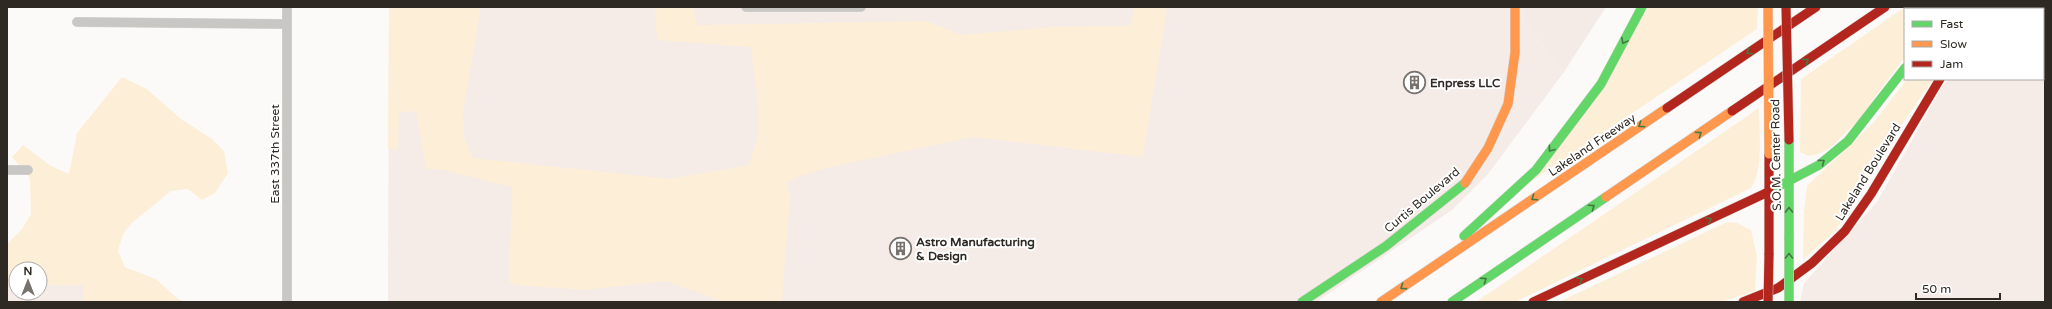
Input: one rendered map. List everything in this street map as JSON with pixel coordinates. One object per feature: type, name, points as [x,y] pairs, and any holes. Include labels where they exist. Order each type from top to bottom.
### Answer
[{"type":"main road","name":"Curtis Boulevard","points":[[1302,302],[1386,246],[1466,182],[1488,148],[1508,104],[1515,53],[1515,7]]},
{"type":"main road","points":[[1424,273],[1536,170],[1601,84],[1642,7]]},
{"type":"main road","name":"S.O.M. Center Road","points":[[1768,7],[1768,302]]},
{"type":"main road","name":"S.O.M. Center Road","points":[[1786,7],[1789,302]]},
{"type":"main road","name":"Lakeland Freeway","points":[[1381,302],[1816,7]]},
{"type":"main road","points":[[1452,302],[1885,7]]},
{"type":"main road","points":[[1533,302],[1768,192],[1788,180],[1819,165],[1848,141],[1904,69]]},
{"type":"main road","name":"Lakeland Boulevard","points":[[1743,302],[1778,288],[1812,264],[1845,231],[1871,194],[1939,80]]},
{"type":"street","name":"East 337th Street","points":[[287,7],[287,302]]},
{"type":"street","points":[[746,7],[861,7]]},
{"type":"street","points":[[77,22],[287,24]]},
{"type":"street","points":[[7,170],[28,170]]},
{"type":"shaded area","points":[[389,7],[1524,7],[1523,22],[1564,72],[1488,174],[1452,210],[1316,302],[388,302]]},
{"type":"shaded area","points":[[389,7],[481,7],[463,111],[464,137],[473,158],[670,179],[749,165],[758,136],[758,104],[751,47],[657,40],[655,7],[692,7],[698,25],[927,21],[961,35],[1052,27],[1130,26],[1135,7],[1167,7],[1143,157],[973,137],[830,167],[800,176],[786,183],[790,197],[782,302],[725,302],[666,281],[585,290],[517,285],[509,282],[512,187],[440,169],[426,169],[416,111],[399,113],[398,151],[388,148]]},
{"type":"shaded area","points":[[1524,7],[1606,7],[1564,72],[1523,22]]},
{"type":"shaded area","points":[[1648,7],[1758,7],[1757,29],[1529,183]]},
{"type":"shaded area","points":[[1905,7],[1943,7],[1904,8],[1904,58],[1874,98],[1863,116],[1830,148],[1818,154],[1808,156],[1800,152],[1801,79]]},
{"type":"shaded area","points":[[2045,7],[2045,302],[1800,302],[1804,283],[1877,202],[1943,85],[1948,80],[2044,80],[2044,8],[2013,8]]},
{"type":"shaded area","points":[[122,77],[147,89],[181,119],[212,139],[224,151],[228,173],[215,193],[202,200],[188,189],[171,191],[132,223],[123,234],[118,251],[125,267],[156,279],[178,299],[186,302],[83,302],[83,285],[48,285],[48,261],[8,261],[7,285],[7,244],[22,229],[31,214],[30,178],[12,157],[23,145],[51,166],[69,174],[77,133]]},
{"type":"shaded area","points":[[1906,80],[1932,80],[1892,139],[1865,186],[1835,231],[1803,260],[1804,212],[1807,186],[1874,122]]},
{"type":"shaded area","points":[[1759,108],[1760,150],[1758,171],[1751,188],[1515,302],[1476,302]]},
{"type":"shaded area","points":[[1727,222],[1737,223],[1751,230],[1757,256],[1755,291],[1721,302],[1559,302]]},
{"type":"shaded area","points":[[83,284],[83,302],[7,302],[7,285],[8,301],[48,301],[48,285]]},
{"type":"traffic: fast","points":[[1464,236],[1536,170],[1601,84],[1642,7]]},
{"type":"traffic: fast","points":[[1766,193],[1819,165],[1848,141],[1904,69]]},
{"type":"traffic: fast","points":[[1789,140],[1789,239]]},
{"type":"traffic: fast","points":[[1302,302],[1386,246],[1465,183]]},
{"type":"traffic: fast","points":[[1452,302],[1606,197]]},
{"type":"traffic: fast","points":[[1789,239],[1789,302]]},
{"type":"traffic: slow","points":[[1465,183],[1488,148],[1508,104],[1515,53],[1515,7]]},
{"type":"traffic: slow","points":[[1768,7],[1769,154]]},
{"type":"traffic: slow","points":[[1381,302],[1667,108]]},
{"type":"traffic: slow","points":[[1606,197],[1732,111]]},
{"type":"traffic: jam","points":[[1786,7],[1789,140]]},
{"type":"traffic: jam","points":[[1667,108],[1816,7]]},
{"type":"traffic: jam","points":[[1732,111],[1885,7]]},
{"type":"traffic: jam","points":[[1743,302],[1778,288],[1812,263],[1845,231],[1871,194],[1939,80]]},
{"type":"traffic: jam","points":[[1769,154],[1769,255]]},
{"type":"traffic: jam","points":[[1533,302],[1766,193]]},
{"type":"traffic: jam","points":[[1768,302],[1769,255]]},
{"type":"place","name":"Enpress LLC","points":[[1415,83]]},
{"type":"place","name":"Astro Manufacturing & Design","points":[[900,249]]}]
